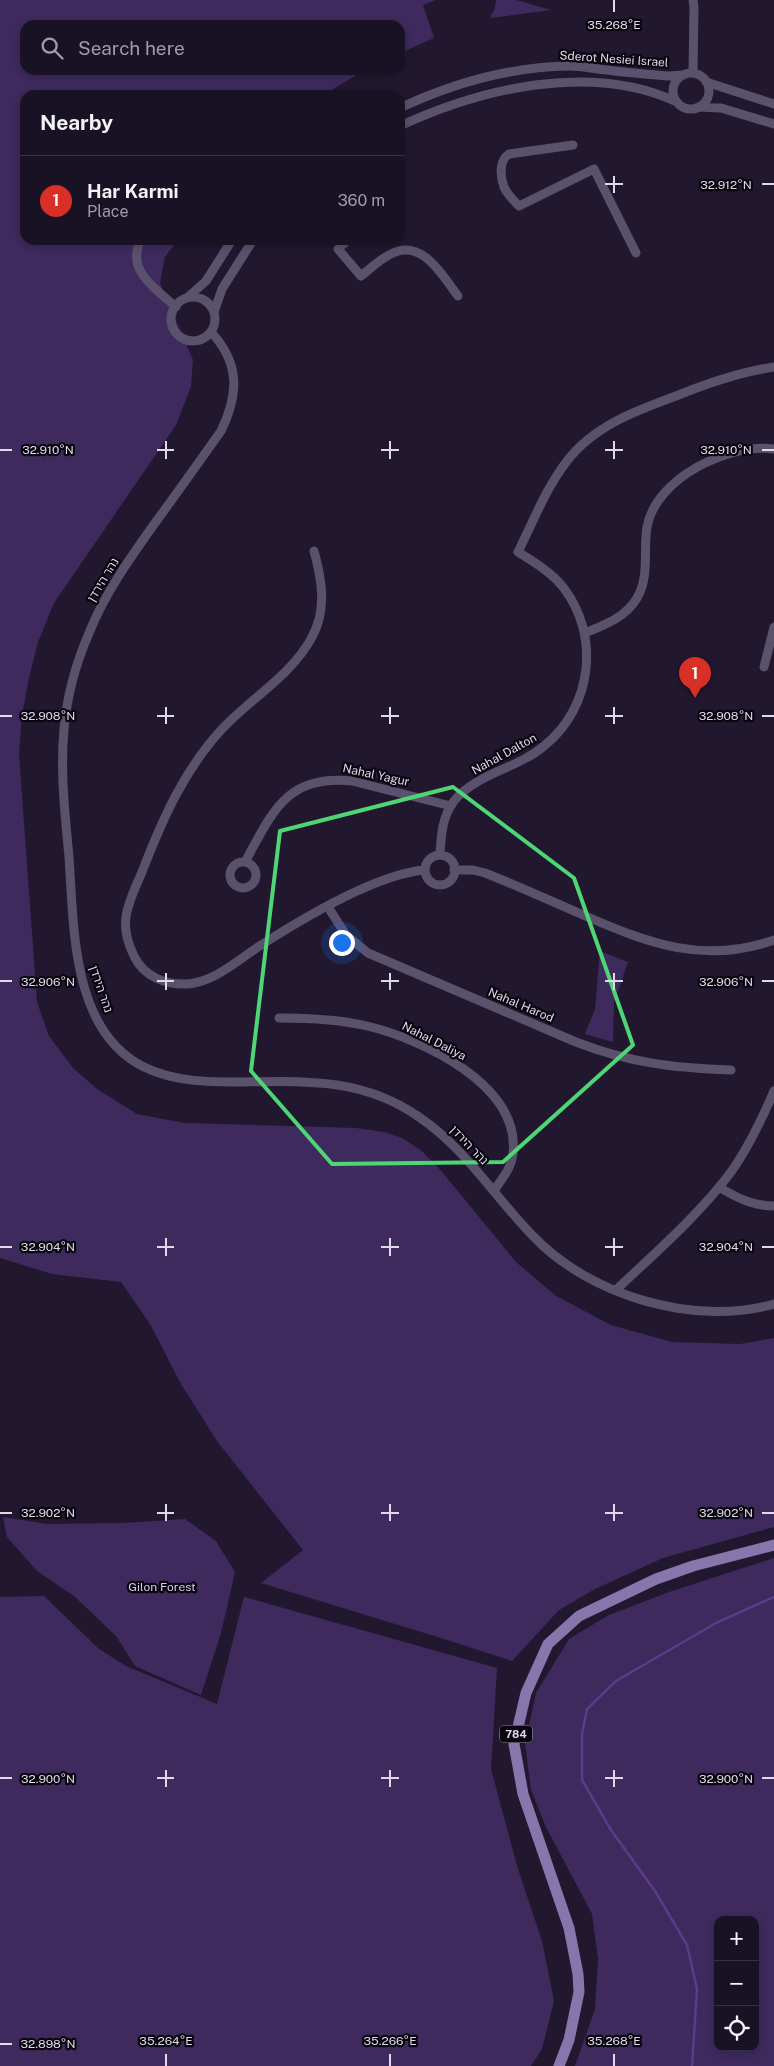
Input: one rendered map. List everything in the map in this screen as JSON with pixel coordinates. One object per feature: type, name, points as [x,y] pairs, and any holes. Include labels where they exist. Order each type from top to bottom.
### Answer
[{"type":"main road","name":"784","points":[[558,2066],[570,2040],[579,1992],[578,1974],[570,1928],[523,1794],[514,1744],[526,1693],[548,1644],[579,1616],[656,1578],[693,1566],[774,1545]]},
{"type":"street","points":[[688,74],[694,8],[693,0]]},
{"type":"street","name":"Sderot Nesiei Israel","points":[[405,106],[425,96],[460,84],[496,75],[533,69],[570,66],[659,75],[688,74]]},
{"type":"street","points":[[698,107],[705,101],[708,95],[706,82],[702,77],[688,74],[676,81],[674,86],[674,97],[677,102],[686,108],[721,108],[774,124]]},
{"type":"street","points":[[706,82],[774,104]]},
{"type":"street","name":"Sderot Nesiei Israel","points":[[405,124],[465,100],[499,91],[571,83],[608,84],[644,89],[677,102]]},
{"type":"street","points":[[573,145],[504,156],[501,162],[504,187],[519,206],[594,169],[636,252]]},
{"type":"street","points":[[139,245],[136,256],[138,269],[176,307]]},
{"type":"street","points":[[229,245],[206,281],[176,307],[172,316],[172,323],[180,337],[197,340],[210,332],[214,323],[214,312],[222,289],[250,245]]},
{"type":"street","points":[[342,245],[338,249],[361,276],[394,252],[404,250],[415,251],[429,259],[458,296]]},
{"type":"street","points":[[186,299],[197,298],[203,300],[214,312]]},
{"type":"street","name":"נהר הירדן","points":[[210,332],[223,345],[233,370],[233,400],[229,415],[221,431],[132,555],[109,592],[80,654],[68,702],[62,756],[76,943],[88,999],[98,1021],[110,1039],[132,1059],[158,1073],[177,1079],[199,1082],[327,1082],[362,1090],[401,1105],[441,1134],[459,1151],[510,1211],[543,1246],[566,1264],[600,1284],[638,1300],[679,1309],[722,1311],[774,1304]]},
{"type":"street","name":"Nahal Dalton","points":[[440,855],[442,828],[451,806],[474,784],[544,747],[563,728],[576,706],[585,683],[587,658],[585,633],[576,609],[562,587],[543,568],[518,552],[559,472],[574,453],[600,430],[635,411],[716,380],[774,367]]},
{"type":"street","points":[[585,633],[618,618],[626,612],[638,597],[645,576],[647,525],[654,506],[665,490],[689,472],[716,460],[754,449],[774,449]]},
{"type":"street","points":[[314,551],[320,572],[322,607],[313,636],[291,665],[217,735],[184,779],[161,824],[133,894],[126,918],[129,948],[145,972],[158,980],[172,984],[190,984],[209,978],[273,938],[328,907],[385,879],[410,871],[425,870]]},
{"type":"street","points":[[764,667],[774,627]]},
{"type":"street","name":"Nahal Yagur","points":[[245,862],[277,807],[293,792],[313,782],[332,780],[352,781],[451,806]]},
{"type":"street","points":[[440,855],[450,860],[454,870],[450,880],[440,884],[429,880],[425,870],[429,860],[440,855]]},
{"type":"street","points":[[454,870],[473,870],[485,873],[636,938],[664,946],[692,950],[719,950],[745,948],[774,940]]},
{"type":"street","name":"Nahal Harod","points":[[328,907],[346,935],[358,946],[374,956],[576,1042],[620,1057],[650,1064],[681,1068],[731,1070]]},
{"type":"street","name":"Nahal Daliya","points":[[279,1018],[331,1020],[388,1032],[448,1060],[487,1088],[497,1099],[505,1113],[513,1137],[510,1165],[494,1192]]},
{"type":"street","points":[[616,1290],[694,1215],[719,1187],[748,1146],[771,1105],[774,1091]]},
{"type":"street","points":[[719,1187],[736,1198],[747,1202],[774,1206]]},
{"type":"highlighted area","points":[[453,787],[574,878],[633,1045],[503,1162],[332,1164],[251,1071],[280,831]]},
{"type":"green space","points":[[0,0],[436,0],[423,5],[434,38],[405,51],[405,20],[20,20],[20,75],[357,75],[331,90],[20,90],[20,245],[174,245],[165,257],[160,283],[193,360],[191,387],[176,425],[54,603],[38,642],[29,678],[22,715],[19,754],[37,1002],[49,1036],[73,1068],[97,1089],[137,1114],[184,1123],[356,1128],[384,1132],[402,1138],[422,1151],[443,1173],[516,1262],[556,1296],[611,1325],[672,1342],[740,1344],[774,1338],[774,1527],[663,1558],[595,1589],[559,1610],[512,1661],[261,1583],[303,1550],[217,1441],[181,1384],[150,1324],[121,1282],[52,1274],[0,1258]]},
{"type":"green space","points":[[496,0],[516,0],[551,10],[490,18],[495,8]]},
{"type":"green space","points":[[600,951],[628,962],[614,1002],[613,1042],[585,1034],[595,1009]]},
{"type":"green space","name":"Gilon Forest","points":[[3,1517],[47,1524],[123,1523],[185,1519],[216,1541],[235,1572],[221,1633],[201,1695],[135,1666],[116,1636],[74,1596],[37,1571],[7,1537]]},
{"type":"green space","points":[[774,1558],[774,2066],[575,2066],[595,2009],[598,1959],[592,1914],[546,1827],[531,1790],[525,1743],[536,1693],[569,1639],[609,1615],[669,1592]]},
{"type":"green space","points":[[44,1596],[99,1649],[126,1666],[217,1704],[244,1597],[497,1668],[491,1769],[518,1869],[542,1941],[554,2001],[542,2049],[531,2066],[0,2066],[0,1597]]},
{"type":"waterway","points":[[692,2066],[697,1989],[687,1945],[655,1891],[611,1830],[582,1780],[582,1734],[587,1709],[616,1681],[716,1623],[774,1597]]},
{"type":"place","name":"Har Karmi","points":[[695,698]]}]
